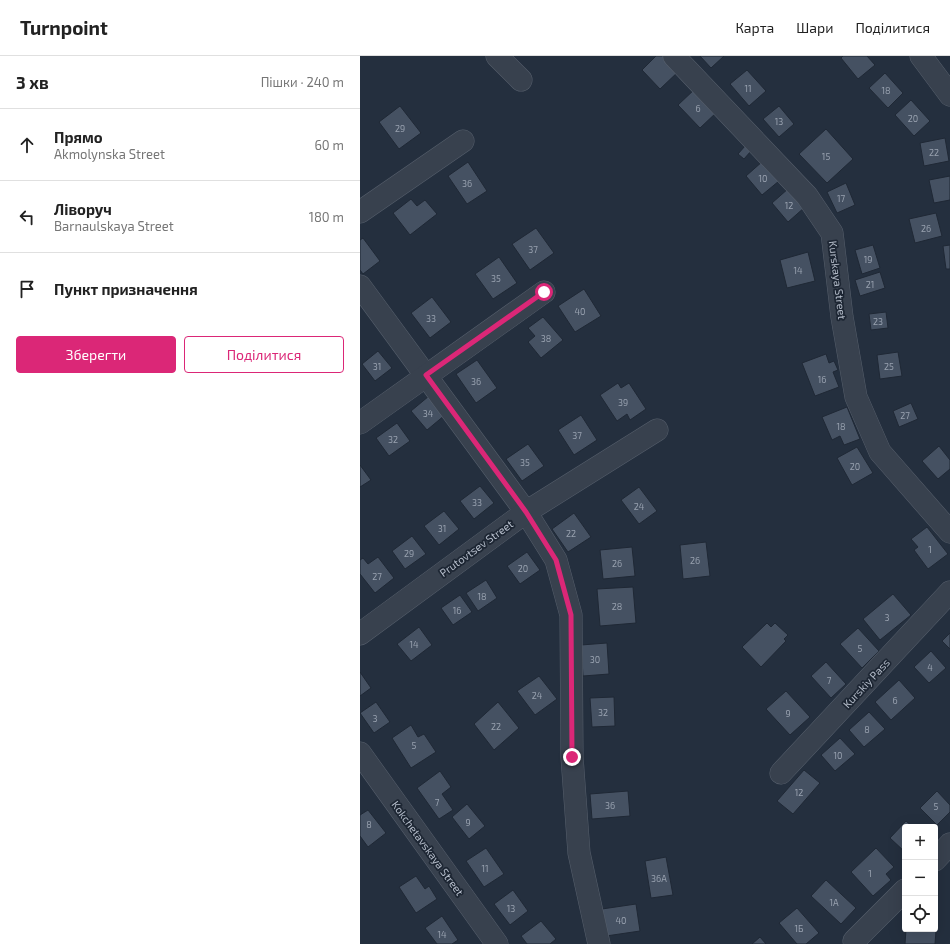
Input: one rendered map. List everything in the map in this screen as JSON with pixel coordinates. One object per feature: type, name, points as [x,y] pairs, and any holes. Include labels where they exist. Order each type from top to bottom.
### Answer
[{"type":"street","points":[[497,56],[521,80]]},
{"type":"street","name":"Kurskaya Street","points":[[674,56],[808,196],[832,232],[842,317],[856,397],[880,452],[950,532]]},
{"type":"street","points":[[921,56],[950,95]]},
{"type":"street","points":[[360,212],[463,142]]},
{"type":"street","points":[[360,286],[526,512],[556,560],[571,615],[572,757],[579,853],[599,944]]},
{"type":"street","points":[[360,423],[544,292]]},
{"type":"street","name":"Prutovtsev Street","points":[[360,634],[526,512],[657,430]]},
{"type":"street","name":"Kurskiy Pass","points":[[781,773],[950,592]]},
{"type":"street","name":"Kokchetavskaya Street","points":[[360,753],[497,944]]},
{"type":"street","points":[[938,857],[950,844]]},
{"type":"street","points":[[856,944],[854,941],[902,893]]},
{"type":"building","points":[[656,56],[666,56],[680,70],[660,89],[642,70]]},
{"type":"building","points":[[700,56],[724,56],[711,68]]},
{"type":"building","points":[[843,56],[867,56],[875,65],[858,79],[841,58]]},
{"type":"building","points":[[747,70],[766,91],[749,106],[730,84]]},
{"type":"building","points":[[885,73],[903,93],[888,108],[869,88]]},
{"type":"building","points":[[696,88],[718,111],[700,128],[678,105]]},
{"type":"building","points":[[911,100],[930,121],[914,136],[895,115]]},
{"type":"building","points":[[400,106],[421,133],[399,149],[379,122]]},
{"type":"building","points":[[779,106],[794,124],[779,137],[763,119]]},
{"type":"building","points":[[826,129],[853,159],[827,183],[799,154]]},
{"type":"building","points":[[945,138],[949,161],[924,166],[920,143]]},
{"type":"building","points":[[745,146],[751,151],[744,159],[738,154]]},
{"type":"building","points":[[763,161],[779,181],[762,195],[746,176]]},
{"type":"building","points":[[468,162],[487,191],[467,204],[448,176]]},
{"type":"building","points":[[950,176],[950,200],[934,203],[929,180]]},
{"type":"building","points":[[846,183],[855,205],[837,213],[827,192]]},
{"type":"building","points":[[789,188],[805,207],[788,222],[772,203]]},
{"type":"building","points":[[411,199],[417,206],[425,200],[437,214],[410,235],[393,213]]},
{"type":"building","points":[[936,213],[942,236],[915,243],[909,219]]},
{"type":"building","points":[[536,228],[554,253],[530,270],[512,244]]},
{"type":"building","points":[[363,238],[380,261],[363,274],[360,270],[360,240]]},
{"type":"building","points":[[873,245],[880,268],[862,274],[855,250]]},
{"type":"building","points":[[950,245],[950,269],[946,269],[943,246]]},
{"type":"building","points":[[808,252],[815,281],[787,288],[780,260]]},
{"type":"building","points":[[499,257],[517,283],[493,299],[475,274]]},
{"type":"building","points":[[880,272],[885,288],[860,296],[855,280]]},
{"type":"building","points":[[584,289],[601,316],[575,332],[558,306]]},
{"type":"building","points":[[432,297],[451,322],[430,338],[411,313]]},
{"type":"building","points":[[886,312],[888,328],[871,330],[869,314]]},
{"type":"building","points":[[543,317],[563,340],[541,358],[528,342],[535,336],[528,328]]},
{"type":"building","points":[[378,351],[392,368],[375,381],[362,364]]},
{"type":"building","points":[[898,352],[902,376],[880,379],[877,355]]},
{"type":"building","points":[[826,354],[829,363],[834,361],[838,370],[833,372],[839,387],[815,396],[802,363]]},
{"type":"building","points":[[477,360],[497,388],[476,403],[456,374]]},
{"type":"building","points":[[618,383],[621,388],[629,383],[646,409],[630,420],[627,414],[617,421],[600,395]]},
{"type":"building","points":[[429,396],[445,415],[427,430],[411,411]]},
{"type":"building","points":[[911,403],[918,419],[899,427],[893,411]]},
{"type":"building","points":[[847,407],[860,439],[844,445],[840,436],[832,440],[822,417]]},
{"type":"building","points":[[581,415],[597,440],[574,455],[558,430]]},
{"type":"building","points":[[397,423],[410,441],[389,456],[376,438]]},
{"type":"building","points":[[528,444],[544,466],[522,481],[506,459]]},
{"type":"building","points":[[939,446],[950,460],[950,469],[938,479],[922,461]]},
{"type":"building","points":[[857,447],[873,473],[852,485],[837,458]]},
{"type":"building","points":[[360,465],[371,480],[360,487]]},
{"type":"building","points":[[480,486],[494,503],[474,519],[460,501]]},
{"type":"building","points":[[639,487],[657,511],[639,524],[621,500]]},
{"type":"building","points":[[444,511],[459,529],[439,545],[424,526]]},
{"type":"building","points":[[574,513],[591,537],[568,552],[552,529]]},
{"type":"building","points":[[927,527],[948,554],[928,569],[914,550],[918,547],[911,539]]},
{"type":"building","points":[[412,536],[426,554],[405,569],[392,551]]},
{"type":"building","points":[[706,542],[710,576],[683,579],[680,545]]},
{"type":"building","points":[[632,547],[635,576],[603,579],[600,550]]},
{"type":"building","points":[[527,552],[540,570],[520,584],[507,566]]},
{"type":"building","points":[[378,557],[394,578],[375,593],[360,574],[360,560],[363,558],[368,564]]},
{"type":"building","points":[[486,580],[497,598],[478,611],[466,593]]},
{"type":"building","points":[[633,587],[636,623],[600,626],[597,589]]},
{"type":"building","points":[[893,594],[911,615],[880,640],[863,619]]},
{"type":"building","points":[[460,595],[472,612],[453,625],[441,608]]},
{"type":"building","points":[[767,623],[771,627],[775,623],[788,635],[784,639],[786,641],[761,667],[742,647]]},
{"type":"building","points":[[419,627],[432,645],[411,661],[397,644]]},
{"type":"building","points":[[858,628],[879,651],[862,668],[840,644]]},
{"type":"building","points":[[950,633],[950,649],[942,641]]},
{"type":"building","points":[[607,643],[609,674],[583,676],[581,645]]},
{"type":"building","points":[[931,651],[946,668],[929,683],[914,667]]},
{"type":"building","points":[[826,662],[846,684],[831,698],[811,676]]},
{"type":"building","points":[[360,672],[371,688],[360,696]]},
{"type":"building","points":[[539,676],[557,699],[535,715],[517,691]]},
{"type":"building","points":[[899,680],[915,698],[891,720],[875,702]]},
{"type":"building","points":[[786,691],[810,717],[790,735],[766,709]]},
{"type":"building","points":[[614,697],[615,726],[592,727],[590,698]]},
{"type":"building","points":[[376,702],[390,722],[374,733],[360,713]]},
{"type":"building","points":[[498,702],[519,728],[494,750],[474,724]]},
{"type":"building","points":[[869,712],[885,729],[864,747],[849,730]]},
{"type":"building","points":[[411,725],[418,737],[424,734],[436,752],[411,768],[392,738]]},
{"type":"building","points":[[840,738],[855,754],[835,771],[821,755]]},
{"type":"building","points":[[804,770],[820,783],[793,814],[777,801]]},
{"type":"building","points":[[440,771],[451,787],[442,794],[453,810],[439,819],[417,788]]},
{"type":"building","points":[[628,791],[630,816],[592,819],[590,794]]},
{"type":"building","points":[[937,791],[950,805],[950,812],[938,824],[936,824],[920,808]]},
{"type":"building","points":[[467,804],[485,826],[469,839],[452,817]]},
{"type":"building","points":[[368,810],[386,833],[368,847],[360,836],[360,815]]},
{"type":"building","points":[[902,825],[902,849],[890,838]]},
{"type":"building","points":[[486,848],[504,874],[484,887],[466,861]]},
{"type":"building","points":[[876,848],[894,867],[886,874],[891,880],[873,896],[851,872]]},
{"type":"building","points":[[666,857],[673,895],[651,898],[645,861]]},
{"type":"building","points":[[416,876],[425,889],[429,886],[437,899],[416,913],[399,887]]},
{"type":"building","points":[[826,880],[856,908],[841,924],[811,896]]},
{"type":"building","points":[[513,890],[528,911],[510,925],[494,904]]},
{"type":"building","points":[[636,904],[640,931],[606,936],[602,909]]},
{"type":"building","points":[[797,908],[819,933],[806,944],[797,944],[779,923]]},
{"type":"building","points":[[442,916],[458,940],[452,944],[437,944],[425,928]]},
{"type":"building","points":[[541,921],[556,939],[550,944],[527,944],[521,936]]},
{"type":"building","points":[[906,932],[936,932],[935,944],[905,944]]},
{"type":"building","points":[[760,937],[766,944],[752,944]]},
{"type":"route","points":[[544,292],[426,375],[526,512],[556,560],[571,615],[572,757]]}]
